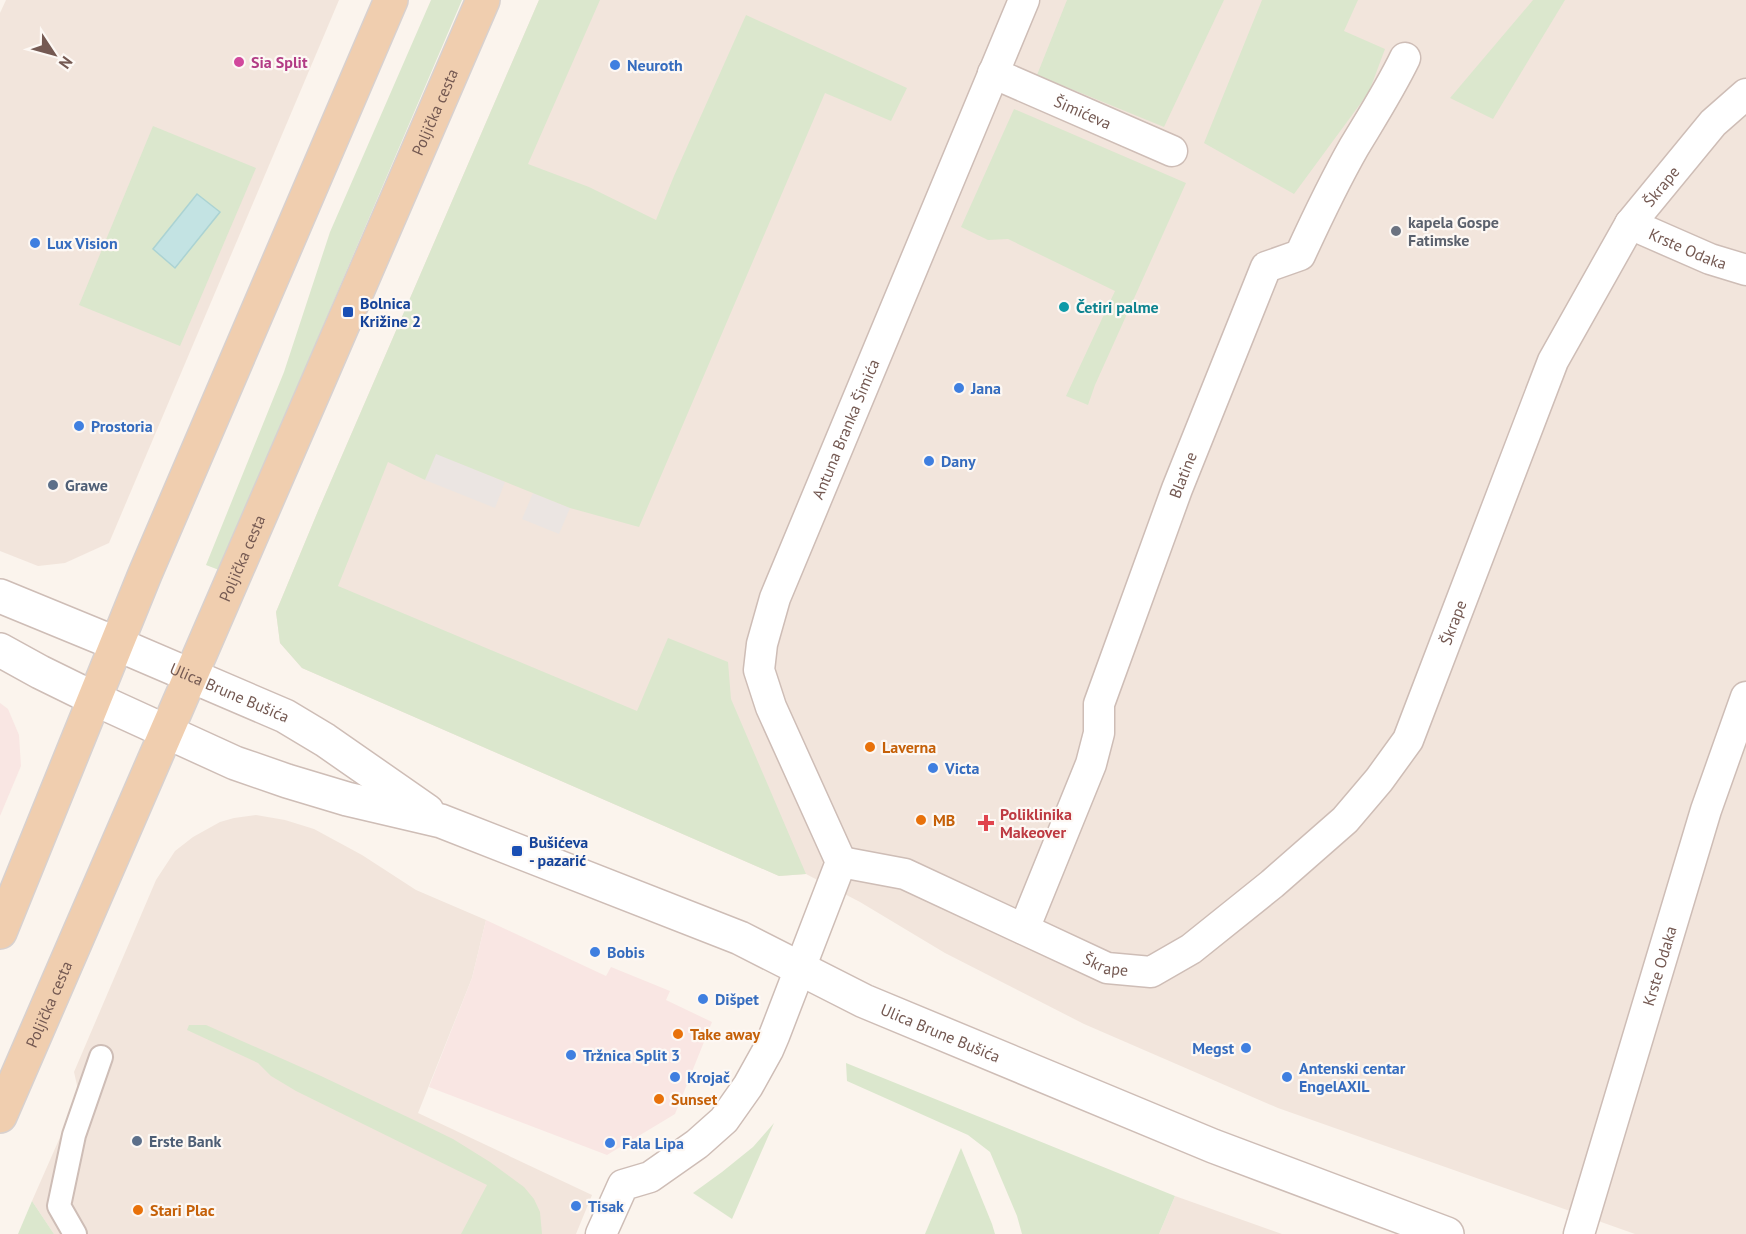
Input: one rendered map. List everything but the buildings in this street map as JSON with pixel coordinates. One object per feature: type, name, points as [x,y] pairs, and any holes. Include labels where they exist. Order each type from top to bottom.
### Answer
[{"type":"main road","points":[[0,932],[145,574],[391,0]]},
{"type":"main road","name":"Poljička cesta","points":[[0,1116],[483,0]]},
{"type":"street","name":"Antuna Branka Šimića","points":[[841,862],[771,707],[759,670],[762,644],[775,598],[1024,0]]},
{"type":"street","name":"Blatine","points":[[1024,929],[1090,764],[1099,733],[1099,704],[1177,489],[1266,267],[1300,255],[1348,158],[1406,58]]},
{"type":"street","name":"Šimićeva","points":[[993,73],[1172,151]]},
{"type":"street","name":"Škrape","points":[[1024,929],[1107,968],[1151,972],[1191,949],[1272,884],[1345,820],[1379,780],[1408,740],[1553,361],[1630,224],[1713,123],[1746,94]]},
{"type":"street","name":"Krste Odaka","points":[[1630,224],[1710,259],[1746,270]]},
{"type":"street","name":"Ulica Brune Bušića","points":[[0,596],[285,716],[325,740],[441,820]]},
{"type":"street","name":"Ulica Brune Bušića","points":[[0,650],[95,699],[235,763],[347,799],[441,820],[740,938],[864,1001],[1213,1146],[1447,1234]]},
{"type":"street","name":"Krste Odaka","points":[[1579,1234],[1706,810],[1746,697]]},
{"type":"street","points":[[602,1234],[623,1185],[650,1176],[697,1144],[724,1120],[748,1086],[768,1050],[841,862],[905,874],[1024,929]]},
{"type":"street","points":[[75,1234],[59,1206],[74,1135],[101,1057]]},
{"type":"shaded area","points":[[6,0],[339,0],[109,543],[65,563],[38,566],[0,551],[0,13]]},
{"type":"shaded area","points":[[539,0],[1746,0],[1746,1234],[1635,1234],[1278,1108],[1084,1024],[945,953],[860,902],[806,874],[779,876],[302,668],[280,643],[276,612]]},
{"type":"shaded area","points":[[436,453],[505,482],[495,508],[425,480]]},
{"type":"shaded area","points":[[533,493],[570,508],[559,534],[522,519]]},
{"type":"shaded area","points":[[0,703],[8,709],[19,735],[21,766],[0,816]]},
{"type":"shaded area","points":[[256,815],[285,820],[314,829],[362,855],[416,890],[486,920],[472,978],[418,1113],[592,1195],[576,1234],[54,1234],[32,1201],[79,1094],[74,1072],[156,880],[175,851],[193,837],[220,822]]},
{"type":"shaded area","name":"Tržnica Split 3","points":[[486,920],[606,976],[611,967],[670,991],[666,1000],[712,1022],[675,1114],[607,1155],[429,1087],[472,978]]},
{"type":"shaded area","points":[[1175,1196],[1282,1234],[1159,1234]]},
{"type":"green space","points":[[431,0],[462,0],[219,570],[206,565],[284,372],[330,232]]},
{"type":"green space","points":[[539,0],[600,0],[528,164],[589,187],[656,220],[746,15],[907,88],[891,121],[825,93],[639,527],[570,508],[436,454],[425,480],[388,462],[338,586],[637,711],[668,638],[728,662],[731,699],[806,874],[779,876],[302,668],[280,643],[276,612]]},
{"type":"green space","points":[[1067,0],[1224,0],[1164,127],[1037,75]]},
{"type":"green space","points":[[1262,0],[1358,0],[1344,31],[1385,49],[1369,92],[1294,194],[1204,143]]},
{"type":"green space","points":[[1533,0],[1565,0],[1493,119],[1450,98]]},
{"type":"green space","points":[[1014,109],[1186,183],[1088,405],[1066,396],[1115,291],[1008,239],[988,240],[961,227]]},
{"type":"green space","points":[[153,126],[256,168],[180,346],[79,305]]},
{"type":"green space","points":[[189,1025],[206,1025],[321,1076],[453,1139],[524,1187],[534,1199],[540,1212],[542,1234],[461,1234],[487,1185],[296,1091],[271,1076],[258,1063],[187,1030]]},
{"type":"green space","points":[[846,1063],[1175,1196],[1159,1234],[1022,1234],[1017,1216],[990,1152],[968,1135],[847,1081]]},
{"type":"green space","points":[[774,1123],[732,1219],[693,1193],[753,1147]]},
{"type":"green space","points":[[961,1148],[995,1234],[925,1234]]},
{"type":"green space","points":[[32,1201],[54,1234],[18,1234]]},
{"type":"water","points":[[197,194],[220,212],[175,268],[153,249]]},
{"type":"place","name":"Sia Split","points":[[239,62]]},
{"type":"place","name":"Neuroth","points":[[615,65]]},
{"type":"place","name":"kapela Gospe Fatimske","points":[[1396,231]]},
{"type":"place","name":"Lux Vision","points":[[35,243]]},
{"type":"place","name":"Četiri palme","points":[[1064,307]]},
{"type":"place","name":"Bolnica Križine 2","points":[[348,312]]},
{"type":"place","name":"Jana","points":[[959,388]]},
{"type":"place","name":"Prostoria","points":[[79,426]]},
{"type":"place","name":"Dany","points":[[929,461]]},
{"type":"place","name":"Grawe","points":[[53,485]]},
{"type":"place","name":"Laverna","points":[[870,747]]},
{"type":"place","name":"Victa","points":[[933,768]]},
{"type":"place","name":"MB","points":[[921,820]]},
{"type":"place","name":"Poliklinika Makeover","points":[[986,823]]},
{"type":"place","name":"Bušićeva - pazarić","points":[[517,851]]},
{"type":"place","name":"Bobis","points":[[595,952]]},
{"type":"place","name":"Dišpet","points":[[703,999]]},
{"type":"place","name":"Take away","points":[[678,1034]]},
{"type":"place","name":"Megst","points":[[1246,1048]]},
{"type":"place","name":"Tržnica Split 3","points":[[571,1055]]},
{"type":"place","name":"Krojač","points":[[675,1077]]},
{"type":"place","name":"Antenski centar EngelAXIL","points":[[1287,1077]]},
{"type":"place","name":"Sunset","points":[[659,1099]]},
{"type":"place","name":"Erste Bank","points":[[137,1141]]},
{"type":"place","name":"Fala Lipa","points":[[610,1143]]},
{"type":"place","name":"Tisak","points":[[576,1206]]},
{"type":"place","name":"Stari Plac","points":[[138,1210]]}]
